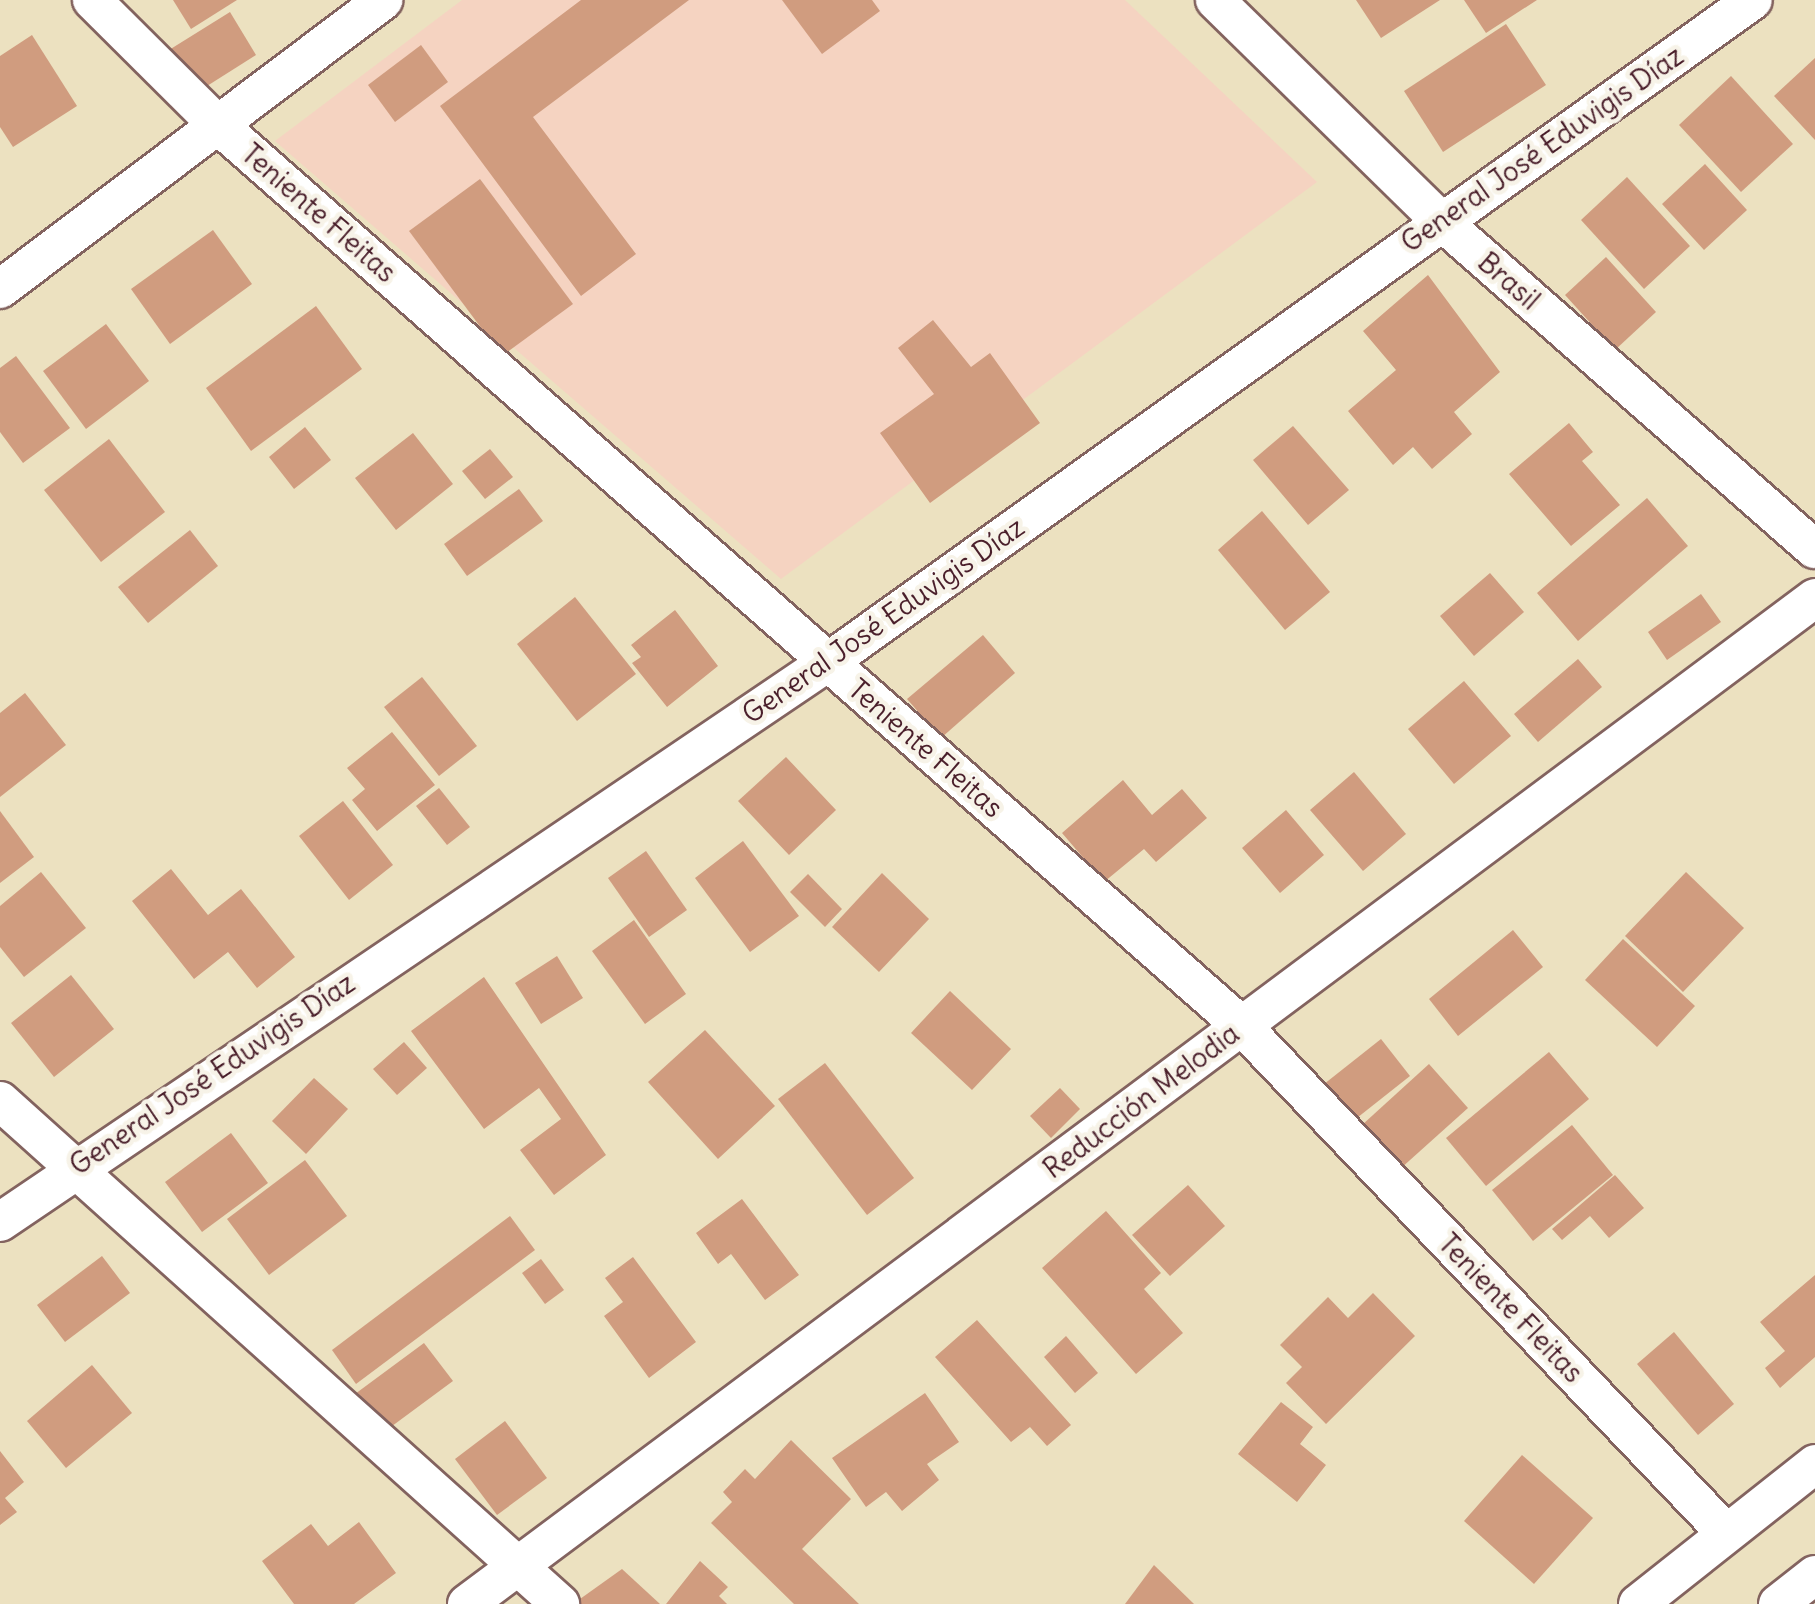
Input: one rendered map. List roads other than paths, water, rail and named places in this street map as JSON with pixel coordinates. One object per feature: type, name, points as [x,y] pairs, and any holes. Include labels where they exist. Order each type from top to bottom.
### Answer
[{"type":"street","name":"Teniente Fleitas","points":[[92,0],[217,124],[1242,1026],[1726,1533]]},
{"type":"street","points":[[0,289],[383,0]]},
{"type":"street","name":"Brasil","points":[[1214,0],[1441,220],[1815,550]]},
{"type":"street","name":"General José Eduvigis Díaz","points":[[0,1222],[72,1168],[828,662],[1753,0]]},
{"type":"street","name":"Reducción Melodia","points":[[467,1604],[1815,598]]},
{"type":"street","points":[[0,1101],[522,1562],[560,1604]]},
{"type":"street","points":[[1638,1604],[1815,1464]]},
{"type":"street","points":[[1778,1604],[1815,1575]]}]
